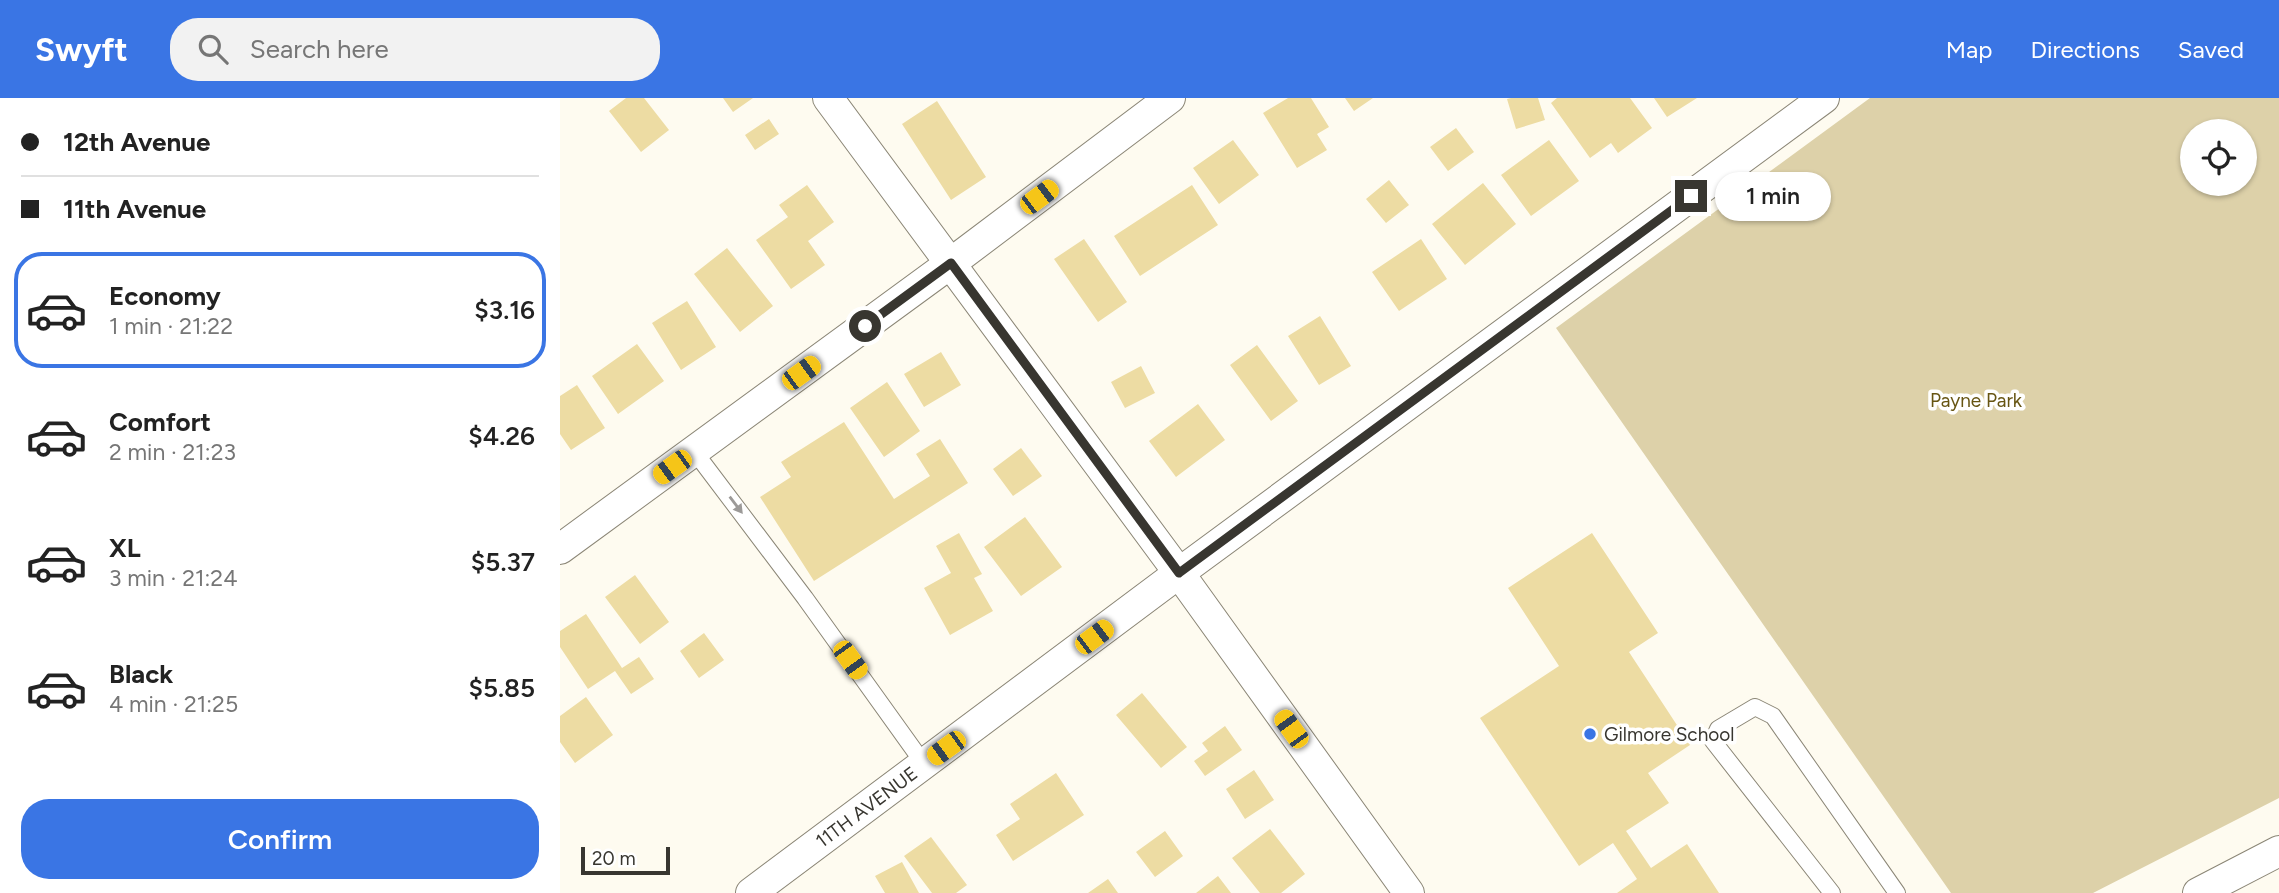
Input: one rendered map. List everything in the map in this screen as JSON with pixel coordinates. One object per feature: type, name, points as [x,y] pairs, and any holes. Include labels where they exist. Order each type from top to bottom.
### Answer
[{"type":"street","points":[[828,98],[1179,573],[1400,890]]},
{"type":"street","points":[[560,549],[951,263],[1170,98]]},
{"type":"street","name":"11TH AVENUE","points":[[751,893],[1179,573],[1824,98]]},
{"type":"street","points":[[2199,893],[2279,851]]},
{"type":"lane","points":[[695,451],[924,764]]},
{"type":"lane","points":[[1832,893],[1713,741],[1718,729],[1755,707],[1773,716],[1897,893]]},
{"type":"green space","name":"Payne Park","points":[[1870,98],[2279,98],[2279,798],[2093,893],[1951,893],[1556,328]]},
{"type":"building","points":[[626,98],[644,98],[669,130],[641,152],[609,111]]},
{"type":"building","points":[[723,98],[753,98],[733,112]]},
{"type":"building","points":[[1288,98],[1311,98],[1329,127],[1317,134],[1327,150],[1297,168],[1263,113]]},
{"type":"building","points":[[1345,98],[1373,98],[1354,111]]},
{"type":"building","points":[[1538,98],[1545,120],[1516,129],[1507,99]]},
{"type":"building","points":[[1557,98],[1630,98],[1652,128],[1618,153],[1611,143],[1590,158],[1551,103]]},
{"type":"building","points":[[1654,98],[1697,98],[1667,117]]},
{"type":"building","points":[[937,101],[986,177],[951,200],[902,124]]},
{"type":"building","points":[[769,119],[779,134],[755,150],[745,135]]},
{"type":"building","points":[[1456,128],[1474,152],[1448,171],[1430,147]]},
{"type":"building","points":[[1233,140],[1259,175],[1219,204],[1193,168]]},
{"type":"building","points":[[1549,140],[1579,181],[1531,216],[1501,175]]},
{"type":"building","points":[[1389,180],[1409,205],[1386,223],[1366,199]]},
{"type":"building","points":[[1483,183],[1516,224],[1465,265],[1432,224]]},
{"type":"building","points":[[807,185],[834,222],[808,241],[825,265],[791,289],[756,240],[788,217],[779,205]]},
{"type":"building","points":[[1192,185],[1218,225],[1140,276],[1114,236]]},
{"type":"building","points":[[1084,239],[1127,302],[1098,322],[1054,259]]},
{"type":"building","points":[[1421,239],[1447,279],[1399,311],[1372,272]]},
{"type":"building","points":[[727,248],[773,306],[740,332],[694,274]]},
{"type":"building","points":[[687,301],[716,347],[681,370],[652,323]]},
{"type":"building","points":[[1320,316],[1351,366],[1319,385],[1288,336]]},
{"type":"building","points":[[637,344],[664,381],[618,414],[592,376]]},
{"type":"building","points":[[1257,345],[1298,401],[1271,421],[1230,365]]},
{"type":"building","points":[[941,352],[961,385],[924,407],[904,374]]},
{"type":"building","points":[[1141,366],[1155,393],[1125,408],[1111,382]]},
{"type":"building","points":[[887,382],[920,431],[884,457],[850,408]]},
{"type":"building","points":[[577,385],[605,428],[571,450],[560,434],[560,396]]},
{"type":"building","points":[[1198,404],[1225,440],[1176,477],[1149,441]]},
{"type":"building","points":[[844,422],[894,499],[930,476],[916,454],[940,439],[968,483],[814,581],[760,497],[791,477],[781,462]]},
{"type":"building","points":[[1021,448],[1042,476],[1013,496],[993,469]]},
{"type":"building","points":[[1025,517],[1062,567],[1021,596],[984,547]]},
{"type":"building","points":[[959,533],[982,574],[974,578],[993,611],[950,635],[924,588],[951,573],[936,546]]},
{"type":"building","points":[[1592,533],[1658,633],[1629,652],[1690,745],[1648,773],[1669,803],[1626,831],[1651,868],[1687,844],[1719,893],[1617,893],[1637,879],[1613,843],[1579,866],[1480,718],[1559,666],[1508,588]]},
{"type":"building","points":[[635,575],[669,622],[640,644],[605,597]]},
{"type":"building","points":[[586,614],[622,668],[639,657],[654,679],[631,694],[615,671],[588,689],[560,647],[560,631]]},
{"type":"building","points":[[704,633],[724,660],[699,678],[680,651]]},
{"type":"building","points":[[1142,693],[1187,747],[1161,768],[1116,715]]},
{"type":"building","points":[[586,697],[613,735],[575,763],[560,742],[560,716]]},
{"type":"building","points":[[1225,726],[1242,750],[1205,776],[1194,761],[1208,751],[1202,743]]},
{"type":"building","points":[[1254,770],[1274,800],[1245,819],[1226,789]]},
{"type":"building","points":[[1056,773],[1084,815],[1013,861],[996,835],[1020,819],[1010,804]]},
{"type":"building","points":[[1270,829],[1305,874],[1281,893],[1260,893],[1232,858]]},
{"type":"building","points":[[1165,831],[1183,856],[1155,877],[1136,852]]},
{"type":"building","points":[[931,837],[967,885],[956,893],[932,893],[904,856]]},
{"type":"building","points":[[902,862],[919,893],[885,893],[875,876]]},
{"type":"building","points":[[1218,876],[1231,893],[1196,893]]},
{"type":"building","points":[[1108,879],[1118,893],[1088,893]]},
{"type":"place","name":"Gilmore School","points":[[1590,734]]},
{"type":"route","points":[[865,326],[951,263],[1179,573],[1691,196]]}]
